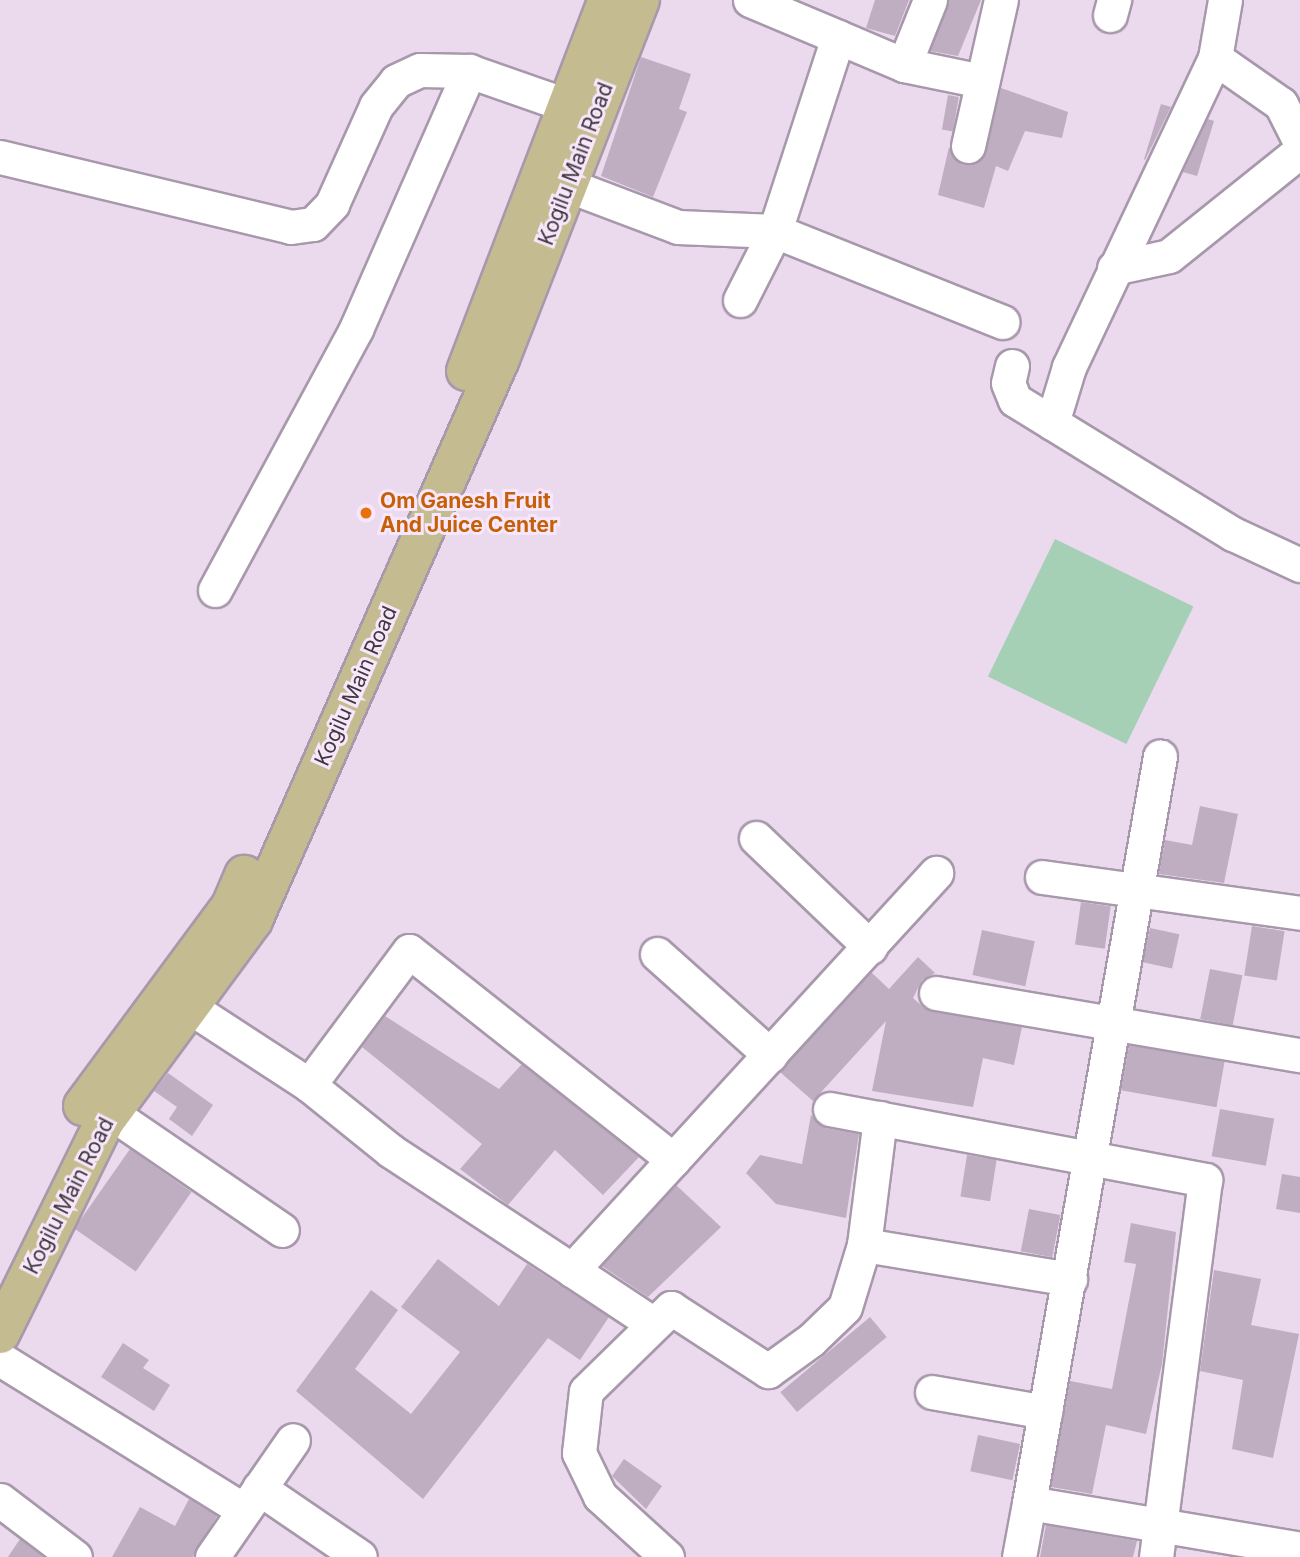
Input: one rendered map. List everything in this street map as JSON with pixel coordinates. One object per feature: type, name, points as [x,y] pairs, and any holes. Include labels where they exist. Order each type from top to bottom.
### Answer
[{"type":"main road","name":"Kogilu Main Road","points":[[0,1334],[111,1113],[230,906],[476,349],[566,105],[608,25],[640,0]]},
{"type":"main road","name":"Kogilu Main Road","points":[[0,1275],[82,1108],[176,998],[253,920],[500,359],[567,185],[608,25]]},
{"type":"street","points":[[750,0],[904,65],[982,81]]},
{"type":"street","points":[[904,65],[930,0]]},
{"type":"street","points":[[968,146],[1001,0]]},
{"type":"street","points":[[1052,423],[1069,367],[1215,58],[1225,0]]},
{"type":"street","points":[[740,300],[775,231],[838,37]]},
{"type":"street","points":[[1215,58],[1281,104],[1300,142]]},
{"type":"street","points":[[0,157],[291,227],[313,223],[332,204],[376,106],[396,81],[420,70],[469,71],[566,105]]},
{"type":"street","points":[[215,590],[356,329],[469,71]]},
{"type":"street","points":[[1114,268],[1169,256],[1300,151]]},
{"type":"street","points":[[567,185],[678,227],[775,231],[1003,322]]},
{"type":"street","points":[[1012,366],[1008,383],[1015,400],[1233,534],[1300,565]]},
{"type":"street","points":[[1019,1557],[1116,1023],[1160,756]]},
{"type":"street","points":[[755,838],[870,947]]},
{"type":"street","points":[[572,1270],[936,873]]},
{"type":"street","points":[[1042,877],[1300,914]]},
{"type":"street","points":[[309,1085],[409,951],[674,1160]]},
{"type":"street","points":[[657,954],[770,1055]]},
{"type":"street","points":[[936,993],[1300,1055]]},
{"type":"street","points":[[176,998],[309,1085],[391,1152],[652,1323]]},
{"type":"street","points":[[830,1109],[1197,1175],[1207,1190],[1159,1541]]},
{"type":"street","points":[[111,1113],[282,1230]]},
{"type":"street","points":[[667,1557],[600,1496],[579,1453],[586,1391],[664,1311],[680,1310],[753,1364],[779,1369],[845,1307],[864,1245],[880,1118]]},
{"type":"street","points":[[864,1245],[1070,1279]]},
{"type":"street","points":[[0,1359],[360,1557]]},
{"type":"street","points":[[932,1392],[1045,1412]]},
{"type":"street","points":[[212,1557],[293,1440]]},
{"type":"street","points":[[0,1500],[75,1557]]},
{"type":"street","points":[[1029,1503],[1159,1541],[1298,1544]]},
{"type":"green space","points":[[1055,539],[1193,607],[1126,744],[988,677]]},
{"type":"building","points":[[875,0],[909,0],[895,36],[866,28]]},
{"type":"building","points":[[949,0],[981,0],[958,56],[930,51]]},
{"type":"building","points":[[641,57],[691,74],[679,109],[687,112],[653,197],[601,176]]},
{"type":"building","points":[[1001,88],[1068,112],[1062,138],[1025,131],[1008,171],[996,166],[984,208],[938,195],[949,147],[963,165],[983,158]]},
{"type":"building","points":[[948,95],[959,97],[953,131],[942,129]]},
{"type":"building","points":[[1161,104],[1171,107],[1145,160],[1144,159]]},
{"type":"building","points":[[1208,119],[1214,121],[1197,176],[1183,172]]},
{"type":"building","points":[[1200,806],[1238,814],[1224,883],[1159,874],[1165,840],[1192,845]]},
{"type":"building","points":[[1081,902],[1111,906],[1105,949],[1075,945]]},
{"type":"building","points":[[1252,926],[1285,931],[1277,981],[1244,975]]},
{"type":"building","points":[[1150,928],[1179,934],[1172,968],[1143,962]]},
{"type":"building","points":[[982,930],[1035,941],[1025,986],[972,975]]},
{"type":"building","points":[[918,957],[935,973],[922,980],[913,998],[924,1008],[1022,1027],[1014,1065],[983,1058],[973,1107],[872,1091],[886,1021],[813,1101],[780,1072],[871,972],[889,989]]},
{"type":"building","points":[[1210,969],[1242,975],[1233,1025],[1200,1019]]},
{"type":"building","points":[[385,1016],[499,1089],[522,1064],[639,1157],[603,1195],[555,1150],[508,1205],[460,1169],[482,1144],[362,1047]]},
{"type":"building","points":[[1129,1045],[1225,1062],[1217,1107],[1121,1090]]},
{"type":"building","points":[[168,1073],[213,1105],[192,1136],[169,1119],[177,1107],[154,1091]]},
{"type":"building","points":[[1220,1109],[1274,1119],[1266,1166],[1212,1156]]},
{"type":"building","points":[[811,1115],[826,1128],[859,1134],[846,1218],[776,1204],[746,1173],[760,1155],[802,1164]]},
{"type":"building","points":[[130,1149],[191,1192],[136,1271],[74,1228]]},
{"type":"building","points":[[967,1155],[997,1160],[990,1201],[960,1196]]},
{"type":"building","points":[[1282,1174],[1300,1177],[1300,1213],[1276,1209]]},
{"type":"building","points":[[676,1185],[721,1227],[648,1297],[602,1266]]},
{"type":"building","points":[[1029,1209],[1060,1215],[1052,1257],[1021,1251]]},
{"type":"building","points":[[1131,1223],[1176,1232],[1162,1364],[1146,1434],[1106,1425],[1092,1494],[1051,1487],[1070,1381],[1112,1389],[1136,1264],[1124,1262]]},
{"type":"building","points":[[438,1259],[499,1306],[527,1264],[609,1317],[580,1360],[548,1338],[423,1499],[296,1391],[371,1290],[398,1310],[355,1369],[411,1414],[460,1352],[401,1307]]},
{"type":"building","points":[[1214,1270],[1261,1279],[1251,1325],[1299,1334],[1273,1458],[1232,1449],[1243,1380],[1200,1371]]},
{"type":"building","points":[[870,1317],[887,1337],[797,1412],[780,1392]]},
{"type":"building","points":[[123,1343],[149,1360],[143,1368],[170,1385],[154,1411],[101,1377]]},
{"type":"building","points":[[978,1435],[1020,1444],[1012,1480],[970,1471]]},
{"type":"building","points":[[624,1459],[662,1486],[646,1509],[612,1476]]},
{"type":"building","points":[[189,1499],[217,1516],[193,1557],[112,1557],[140,1507],[175,1526]]},
{"type":"building","points":[[1046,1525],[1137,1541],[1133,1557],[1040,1557]]},
{"type":"building","points":[[20,1539],[43,1557],[8,1557]]},
{"type":"place","name":"Om Ganesh Fruit And Juice Center","points":[[366,513]]}]
